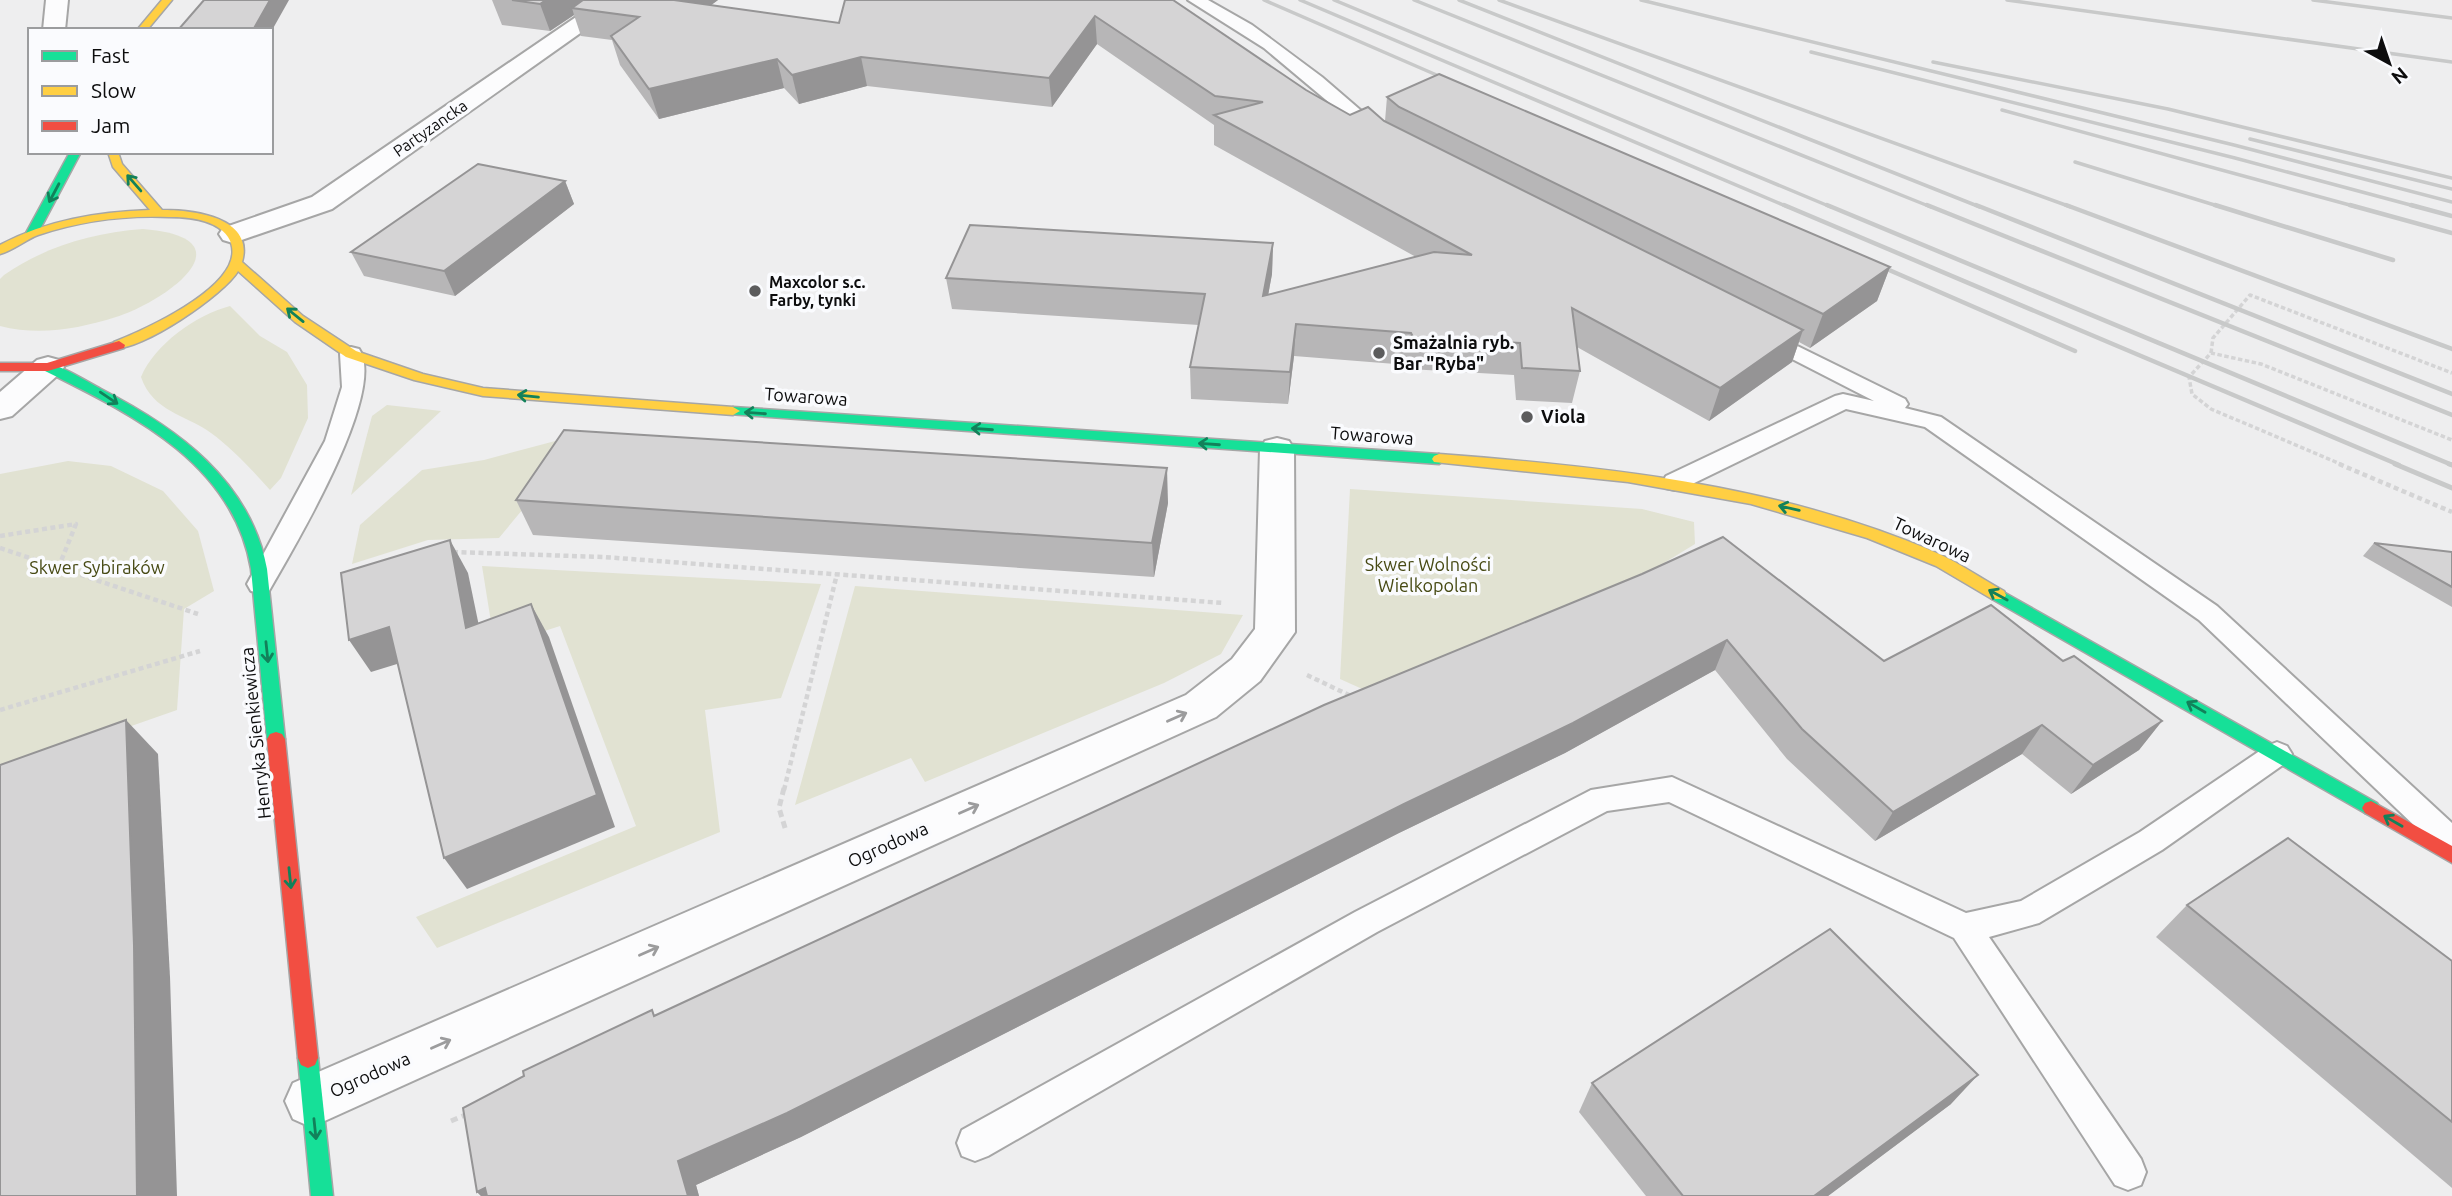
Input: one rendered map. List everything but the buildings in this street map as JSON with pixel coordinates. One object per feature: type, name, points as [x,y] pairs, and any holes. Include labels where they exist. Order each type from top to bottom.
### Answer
[{"type":"main road","points":[[144,28],[167,0]]},
{"type":"main road","points":[[0,250],[33,233],[75,154]]},
{"type":"main road","points":[[114,154],[117,164],[158,212]]},
{"type":"main road","points":[[0,233],[33,233],[121,215],[158,212],[191,215],[217,222],[233,234],[239,247],[237,264],[221,286],[193,309],[153,331],[48,367],[0,367]]},
{"type":"main road","name":"Towarowa","points":[[237,264],[299,319],[351,354],[419,377],[483,392],[1552,467],[1675,482],[1809,513],[1934,559],[2452,855]]},
{"type":"main road","name":"Henryka Sienkiewicza","points":[[48,367],[102,393],[192,456],[226,488],[244,518],[252,539],[260,584],[322,1196]]},
{"type":"street","points":[[54,28],[57,0]]},
{"type":"street","name":"Partyzancka","points":[[233,234],[322,203],[616,0]]},
{"type":"street","points":[[0,409],[48,367]]},
{"type":"street","name":"Ogrodowa","points":[[312,1101],[1201,706],[1246,670],[1275,632],[1277,449]]},
{"type":"lane","points":[[1196,0],[1221,12],[1320,83],[1389,144],[1401,150]]},
{"type":"lane","points":[[1751,329],[1933,422],[2208,613],[2452,842]]},
{"type":"lane","points":[[260,584],[337,441],[353,387],[351,354]]},
{"type":"lane","points":[[1675,482],[1843,401],[1933,422]]},
{"type":"lane","points":[[1965,928],[2028,913],[2151,841],[2277,754]]},
{"type":"lane","points":[[975,1143],[1366,922],[1602,799],[1671,789],[1965,928],[2128,1172]]},
{"type":"path","points":[[2452,373],[2250,295],[2213,338],[2211,353],[2189,377],[2192,394],[2211,410],[2452,513]]},
{"type":"path","points":[[2211,353],[2261,364],[2452,440]]},
{"type":"path","points":[[0,536],[76,524],[59,566]]},
{"type":"path","points":[[0,548],[198,614]]},
{"type":"path","points":[[441,552],[603,557],[1276,607]]},
{"type":"path","points":[[802,883],[779,808],[837,574]]},
{"type":"path","points":[[0,710],[200,651]]},
{"type":"path","points":[[1260,653],[1356,698]]},
{"type":"path","points":[[451,1121],[477,1110]]},
{"type":"green space","points":[[143,229],[175,235],[192,244],[196,256],[190,270],[157,297],[116,317],[73,328],[44,331],[0,326],[0,279],[4,275],[37,256],[70,243],[105,234]]},
{"type":"green space","points":[[230,306],[260,336],[287,352],[307,385],[308,418],[281,478],[270,490],[219,439],[153,398],[141,377],[166,342],[204,316]]},
{"type":"green space","points":[[387,405],[441,411],[351,495],[372,416]]},
{"type":"green space","points":[[559,440],[580,440],[499,538],[428,540],[352,564],[360,525],[422,470],[484,460]]},
{"type":"green space","name":"Skwer Sybiraków","points":[[68,461],[111,466],[163,491],[198,531],[214,591],[184,609],[177,710],[0,772],[0,474]]},
{"type":"green space","name":"Skwer Wolności Wielkopolan","points":[[1350,489],[1642,509],[1694,522],[1695,544],[1633,582],[1369,692],[1340,679]]},
{"type":"green space","points":[[482,566],[821,584],[781,698],[705,710],[720,832],[437,948],[416,917],[636,826],[560,626],[495,647]]},
{"type":"green space","points":[[855,586],[1243,615],[1221,654],[1164,683],[925,782],[911,758],[795,805]]},
{"type":"railway","points":[[1264,0],[1455,83]]},
{"type":"railway","points":[[1300,0],[1788,207]]},
{"type":"railway","points":[[1334,0],[1831,207]]},
{"type":"railway","points":[[1414,0],[1931,207]]},
{"type":"railway","points":[[1459,0],[1980,207]]},
{"type":"railway","points":[[1499,0],[2071,207]]},
{"type":"railway","points":[[1641,0],[2234,145],[2452,202]]},
{"type":"railway","points":[[2007,0],[2452,62]]},
{"type":"railway","points":[[2313,0],[2452,18]]},
{"type":"railway","points":[[1811,52],[2235,158],[2418,207]]},
{"type":"railway","points":[[1933,62],[2168,109],[2452,178]]},
{"type":"railway","points":[[2002,110],[2357,207]]},
{"type":"railway","points":[[2250,139],[2452,189]]},
{"type":"railway","points":[[2075,162],[2221,207]]},
{"type":"railway","points":[[1784,205],[2399,465]]},
{"type":"railway","points":[[1827,205],[2452,465],[2449,464]]},
{"type":"railway","points":[[1927,205],[2452,415]]},
{"type":"railway","points":[[1976,205],[2452,394]]},
{"type":"railway","points":[[2066,205],[2452,349]]},
{"type":"railway","points":[[2215,205],[2393,260]]},
{"type":"railway","points":[[2350,205],[2452,233]]},
{"type":"railway","points":[[2411,205],[2452,216]]},
{"type":"railway","points":[[1873,263],[2075,351]]},
{"type":"railway","points":[[2395,464],[2452,488]]},
{"type":"traffic: fast","points":[[32,233],[75,154]]},
{"type":"traffic: fast","points":[[48,367],[131,411],[184,447],[228,492],[244,518],[259,569],[276,739]]},
{"type":"traffic: fast","points":[[733,411],[1439,459]]},
{"type":"traffic: fast","points":[[1998,595],[2371,808]]},
{"type":"traffic: fast","points":[[308,1058],[322,1196]]},
{"type":"traffic: slow","points":[[144,28],[167,0]]},
{"type":"traffic: slow","points":[[114,154],[117,165],[158,212]]},
{"type":"traffic: slow","points":[[0,250],[51,227],[122,215],[194,215],[212,220],[228,229],[237,244],[238,259],[230,275],[215,291],[173,319],[119,345]]},
{"type":"traffic: slow","points":[[237,264],[299,319],[351,354],[419,377],[483,392],[733,411]]},
{"type":"traffic: slow","points":[[1439,459],[1628,477],[1751,499],[1873,534],[1933,558],[1998,595]]},
{"type":"traffic: jam","points":[[0,367],[48,367],[119,345]]},
{"type":"traffic: jam","points":[[276,739],[308,1058]]},
{"type":"traffic: jam","points":[[2371,808],[2452,855]]},
{"type":"place","name":"Maxcolor s.c. Farby, tynki","points":[[755,291]]},
{"type":"place","name":"Smażalnia ryb. Bar \"Ryba\"","points":[[1379,353]]},
{"type":"place","name":"Viola","points":[[1527,417]]}]
